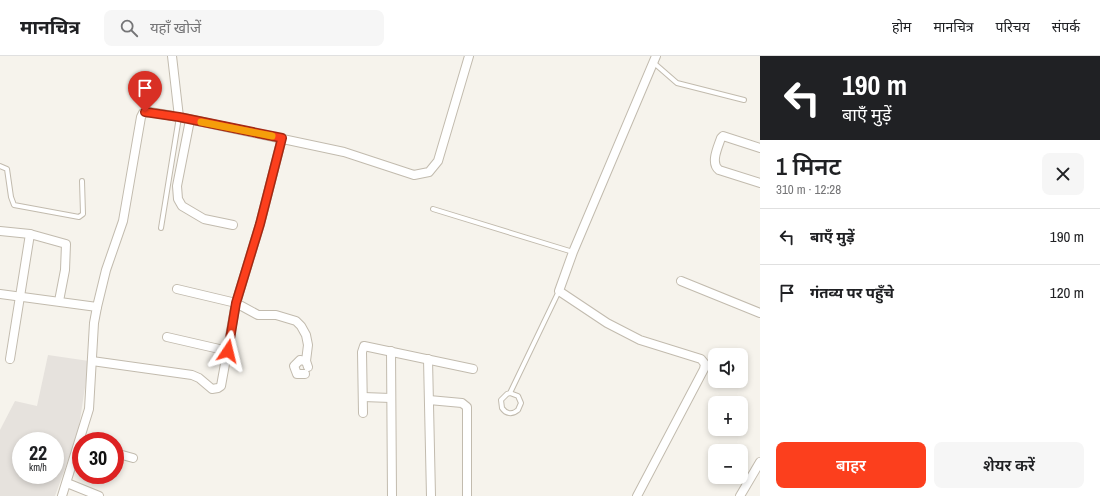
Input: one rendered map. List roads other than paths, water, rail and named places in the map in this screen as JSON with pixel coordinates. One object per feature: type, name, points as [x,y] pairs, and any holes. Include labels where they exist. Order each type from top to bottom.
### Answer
[{"type":"street","points":[[172,56],[179,117]]},
{"type":"street","points":[[82,432],[90,398],[97,308],[106,270],[123,221],[142,115],[145,112],[179,117],[358,155],[414,175],[429,172],[438,161],[469,56]]},
{"type":"street","points":[[637,496],[704,369],[705,364],[701,359],[652,345],[634,337],[607,323],[559,291],[573,252],[654,59]]},
{"type":"street","points":[[190,120],[176,186],[178,199],[188,210],[204,219],[233,225]]},
{"type":"street","points":[[760,148],[723,136],[720,138],[714,162],[715,167],[719,170],[760,183]]},
{"type":"street","points":[[92,361],[192,375],[199,378],[212,389],[221,386],[236,303],[260,224],[282,138]]},
{"type":"street","points":[[0,230],[30,234],[67,245],[59,301]]},
{"type":"street","points":[[10,359],[30,234]]},
{"type":"street","points":[[682,280],[760,313]]},
{"type":"street","points":[[177,289],[236,303],[258,315],[276,315],[296,321],[304,330],[308,345],[306,367]]},
{"type":"street","points":[[0,294],[59,301],[97,308]]},
{"type":"street","points":[[167,337],[228,351]]},
{"type":"street","points":[[363,412],[363,346],[367,345],[473,369]]},
{"type":"street","points":[[391,351],[392,496]]},
{"type":"street","points":[[428,359],[431,496]]},
{"type":"street","points":[[363,397],[391,398]]},
{"type":"street","points":[[429,400],[462,403],[467,407],[467,496]]},
{"type":"street","points":[[124,456],[133,458]]},
{"type":"street","points":[[740,496],[760,462]]},
{"type":"street","points":[[62,496],[72,468]]},
{"type":"street","points":[[67,483],[99,496]]},
{"type":"lane","points":[[654,59],[677,83],[744,100]]},
{"type":"lane","points":[[161,228],[179,117]]},
{"type":"lane","points":[[0,166],[6,167],[8,171],[11,197],[14,205],[75,217],[81,217],[83,214],[82,181]]},
{"type":"lane","points":[[433,209],[573,252]]},
{"type":"lane","points":[[510,393],[518,396],[521,403],[518,410],[511,414],[504,411],[501,404],[504,397],[510,393],[559,291]]}]
